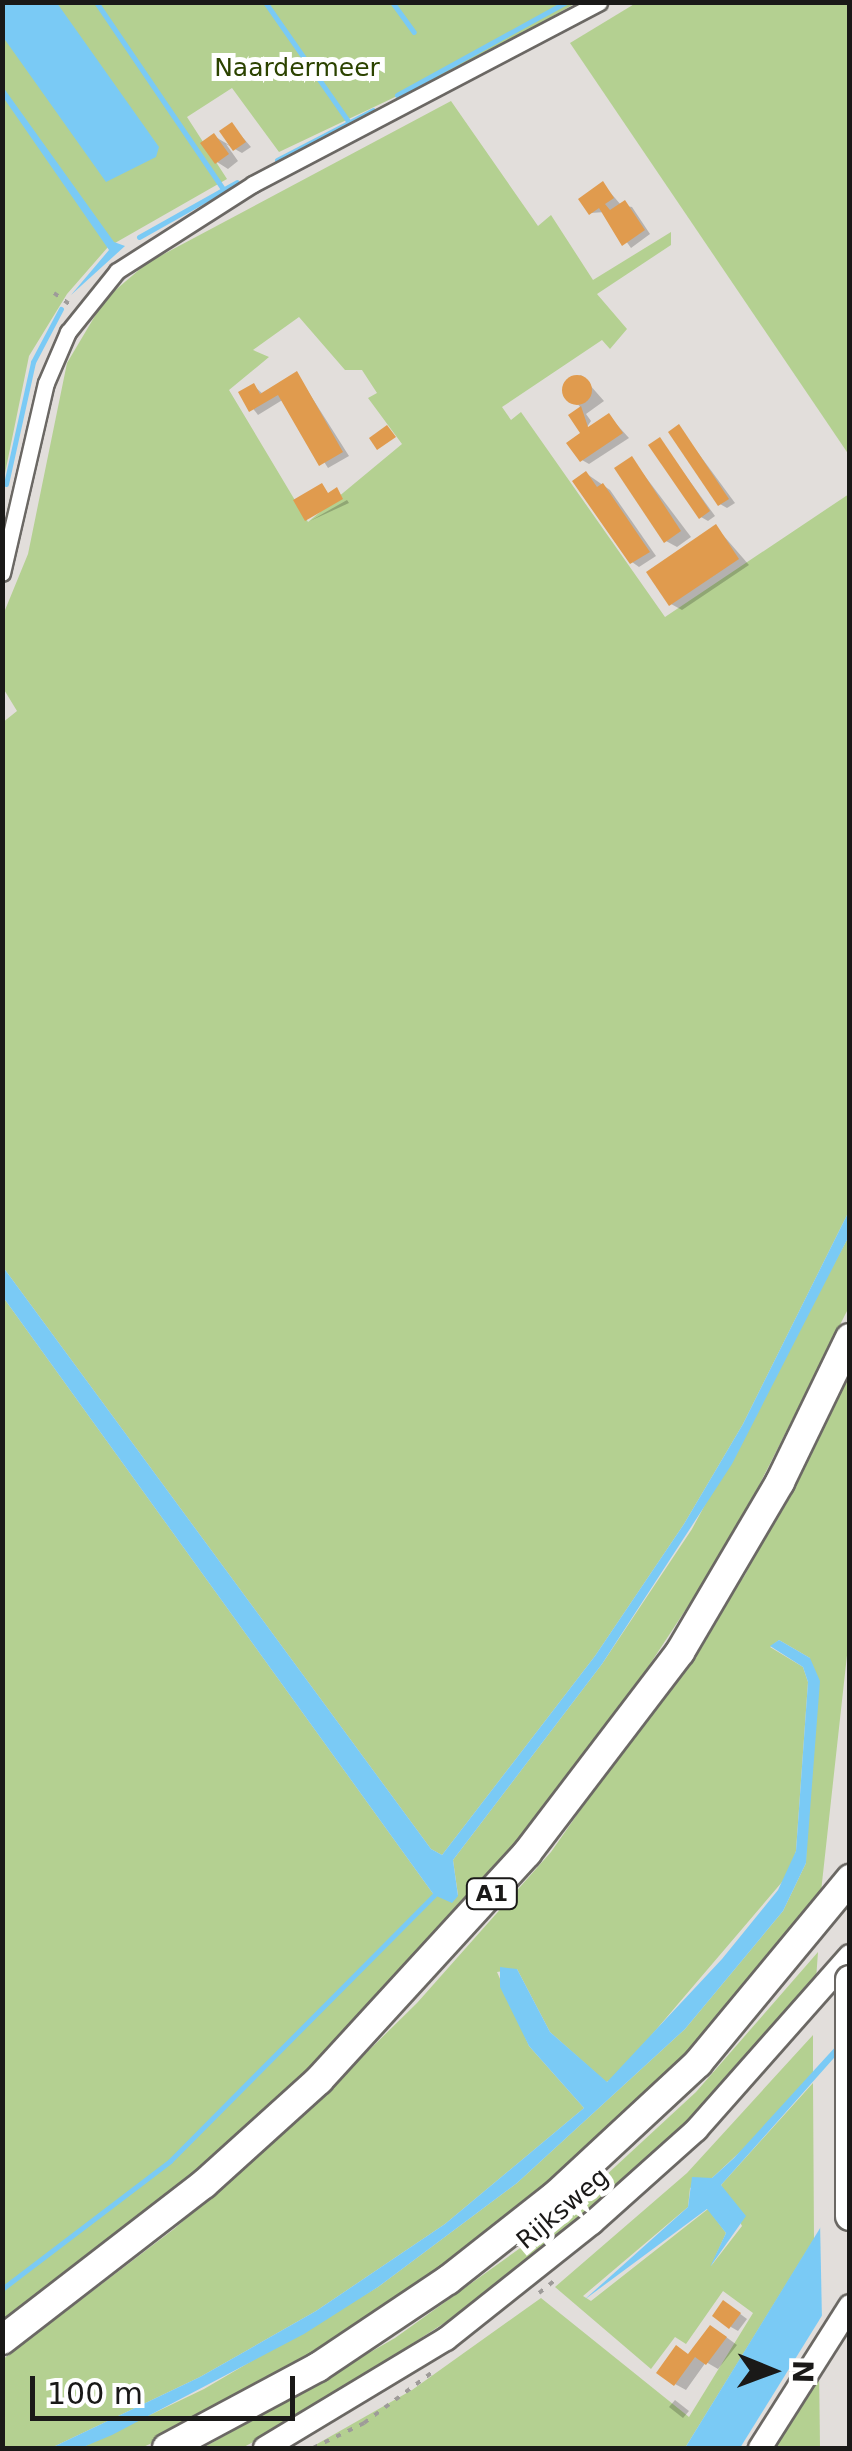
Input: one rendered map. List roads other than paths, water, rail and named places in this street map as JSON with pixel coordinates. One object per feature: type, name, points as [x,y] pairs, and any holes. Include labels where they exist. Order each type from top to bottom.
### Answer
[{"type":"highway","name":"A1","points":[[2,2340],[204,2184],[304,2093],[426,1970],[527,1854],[680,1652],[780,1482],[850,1338]]},
{"type":"highway","points":[[167,2448],[318,2367],[514,2230],[698,2063],[850,1879]]},
{"type":"highway","points":[[850,1980],[850,2216]]},
{"type":"main road","name":"Rijksweg","points":[[265,2448],[446,2339],[592,2223],[696,2130],[850,1956]]},
{"type":"main road","points":[[760,2448],[850,2306]]},
{"type":"street","points":[[2,573],[46,383],[68,332],[117,271],[253,184],[599,2]]},
{"type":"water","points":[[2,3],[57,3],[159,147],[156,157],[106,182],[3,37]]},
{"type":"water","points":[[3,87],[114,242],[125,246],[71,295],[109,250],[3,97]]},
{"type":"water","points":[[849,1211],[849,1236],[732,1464],[602,1664],[453,1860],[458,1896],[452,1903],[434,1895],[3,1297],[3,1267],[431,1849],[442,1855],[595,1656],[684,1524],[743,1424]]},
{"type":"water","points":[[779,1640],[810,1658],[820,1681],[806,1863],[783,1911],[685,2029],[517,2183],[378,2287],[304,2334],[112,2435],[81,2448],[51,2448],[200,2377],[316,2311],[445,2224],[584,2108],[529,2046],[500,1987],[500,1967],[517,1969],[550,2032],[607,2082],[722,1959],[778,1890],[796,1851],[808,1682],[803,1667],[770,1646]]},
{"type":"water","points":[[849,2032],[849,2041],[721,2185],[746,2216],[710,2267],[726,2233],[707,2209],[584,2300],[688,2207],[692,2177],[712,2178],[734,2158]]},
{"type":"water","points":[[849,2181],[849,2272],[740,2448],[685,2448]]},
{"type":"waterway","points":[[96,2],[224,190]]},
{"type":"waterway","points":[[265,2],[348,121]]},
{"type":"waterway","points":[[392,2],[414,32]]},
{"type":"waterway","points":[[397,95],[566,2]]},
{"type":"waterway","points":[[277,160],[373,110]]},
{"type":"waterway","points":[[139,237],[237,182]]},
{"type":"waterway","points":[[6,484],[33,362],[61,309]]},
{"type":"waterway","points":[[2,2289],[170,2161],[434,1895]]},
{"type":"park label","name":"Naardermeer","points":[[297,68]]}]
